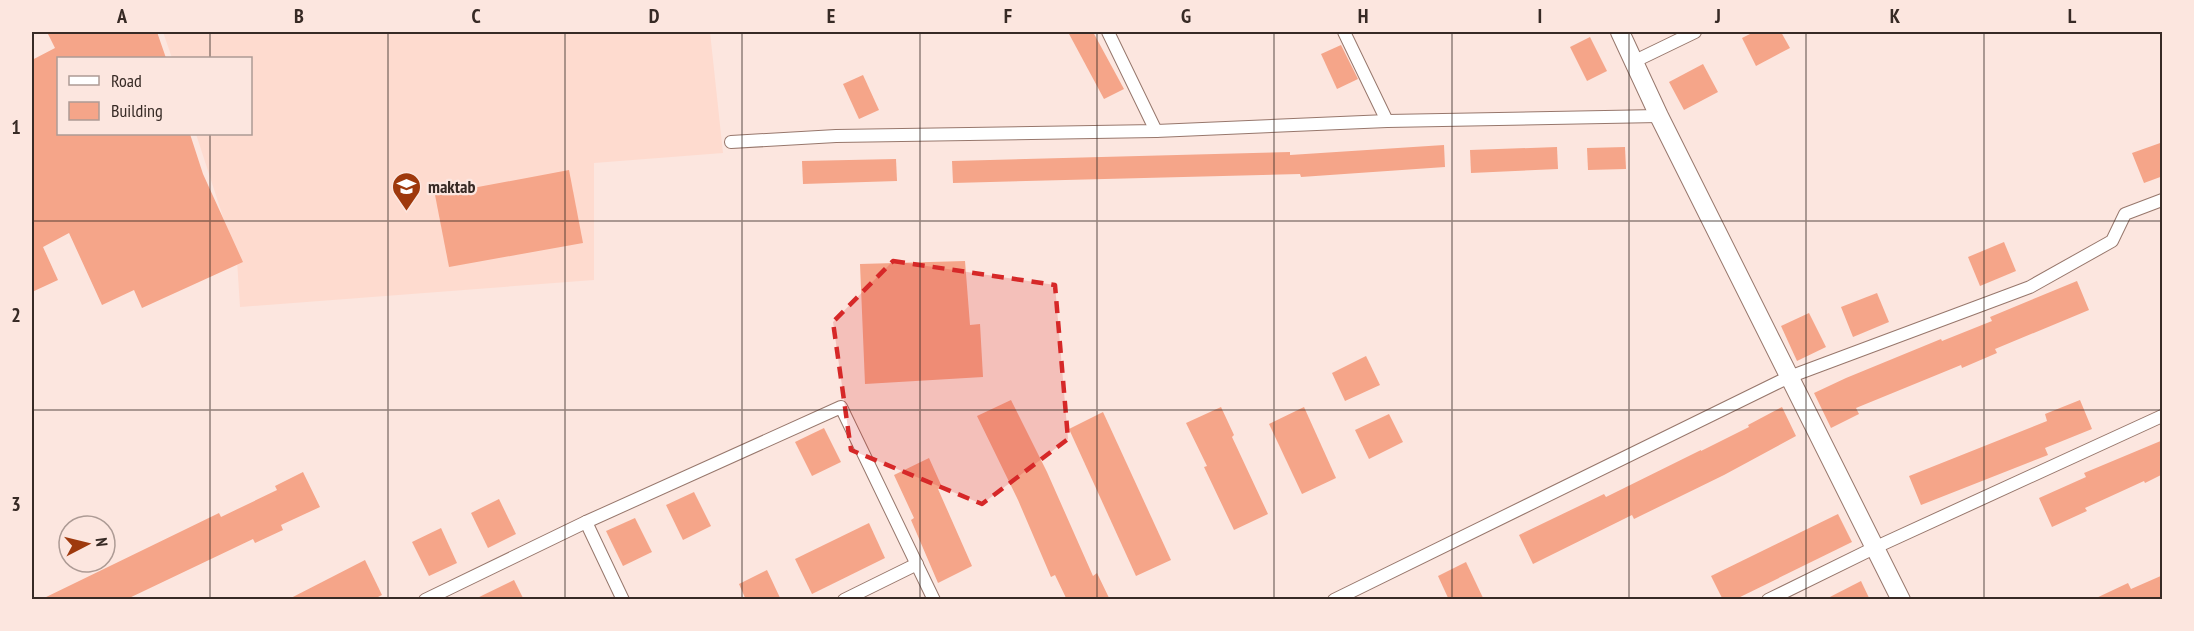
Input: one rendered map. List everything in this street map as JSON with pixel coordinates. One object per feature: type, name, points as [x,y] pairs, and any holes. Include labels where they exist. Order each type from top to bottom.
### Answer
[{"type":"street","points":[[1108,32],[1156,131]]},
{"type":"street","points":[[1344,32],[1387,122]]},
{"type":"street","points":[[1620,32],[1659,116],[1901,600]]},
{"type":"street","points":[[1635,61],[1695,32]]},
{"type":"street","points":[[731,142],[836,136],[1156,131],[1387,122],[1659,116]]},
{"type":"street","points":[[1334,600],[1789,377],[2030,286],[2112,241],[2125,214],[2163,200]]},
{"type":"street","points":[[425,600],[586,522],[842,407],[934,600]]},
{"type":"street","points":[[1768,600],[1874,548],[2163,416]]},
{"type":"street","points":[[586,522],[623,600]]},
{"type":"street","points":[[844,600],[917,564]]},
{"type":"highlighted area","points":[[893,261],[1055,285],[1068,439],[982,504],[851,450],[833,322]]},
{"type":"shaded area","name":"maktab","points":[[163,32],[710,32],[723,153],[594,163],[594,280],[240,307],[237,260],[196,135],[252,135],[252,57],[172,57]]},
{"type":"building","points":[[47,32],[157,32],[166,57],[57,57],[57,135],[190,135],[203,174],[243,262],[142,308],[134,290],[102,305],[69,233],[43,247],[58,280],[32,292],[32,60],[55,48]]},
{"type":"building","points":[[1068,32],[1093,32],[1124,89],[1104,99]]},
{"type":"building","points":[[1754,32],[1781,32],[1790,48],[1756,66],[1742,38]]},
{"type":"building","points":[[1590,37],[1607,71],[1587,81],[1570,47]]},
{"type":"building","points":[[1341,45],[1358,79],[1337,89],[1321,54]]},
{"type":"building","points":[[1703,64],[1718,92],[1684,110],[1669,82]]},
{"type":"building","points":[[863,75],[879,110],[859,119],[843,84]]},
{"type":"building","points":[[2163,142],[2163,176],[2144,183],[2132,153]]},
{"type":"building","points":[[1444,145],[1445,167],[1301,177],[1300,174],[953,183],[952,161],[1290,152],[1290,155]]},
{"type":"building","points":[[1557,147],[1558,169],[1471,173],[1470,150]]},
{"type":"building","points":[[1625,147],[1626,169],[1588,170],[1587,148]]},
{"type":"building","points":[[896,159],[897,181],[803,184],[802,161]]},
{"type":"building","points":[[569,170],[583,243],[449,267],[435,195]]},
{"type":"building","points":[[2004,242],[2016,271],[1980,286],[1968,257]]},
{"type":"building","points":[[965,261],[970,325],[980,324],[983,377],[865,384],[860,264]]},
{"type":"building","points":[[2077,281],[2089,310],[1995,349],[1997,353],[1962,368],[1961,365],[1856,408],[1859,414],[1831,428],[1814,393],[1941,339],[1942,341],[1992,321],[1990,317]]},
{"type":"building","points":[[1877,293],[1889,322],[1853,337],[1841,307]]},
{"type":"building","points":[[1809,313],[1826,347],[1797,361],[1781,326]]},
{"type":"building","points":[[1366,356],[1380,385],[1345,401],[1332,373]]},
{"type":"building","points":[[1011,400],[1047,472],[1093,576],[1097,573],[1110,600],[1067,600],[1055,575],[1051,577],[1018,500],[977,416]]},
{"type":"building","points":[[2080,400],[2092,429],[2045,448],[2048,455],[1921,505],[1909,476],[2047,421],[2045,414]]},
{"type":"building","points":[[1221,407],[1234,435],[1232,437],[1268,514],[1234,530],[1186,423]]},
{"type":"building","points":[[1304,407],[1336,478],[1302,494],[1269,424]]},
{"type":"building","points":[[1782,407],[1796,436],[1724,475],[1634,519],[1632,515],[1533,564],[1519,535],[1604,494],[1606,497],[1701,451],[1749,427],[1748,425]]},
{"type":"building","points":[[1103,412],[1171,560],[1136,576],[1069,429]]},
{"type":"building","points":[[1389,414],[1403,442],[1369,459],[1355,430]]},
{"type":"building","points":[[824,428],[841,462],[812,476],[795,442]]},
{"type":"building","points":[[2163,440],[2163,474],[2085,508],[2087,511],[2052,527],[2039,498],[2086,477],[2084,473]]},
{"type":"building","points":[[929,458],[942,487],[938,489],[972,566],[938,583],[911,520],[914,518],[894,475]]},
{"type":"building","points":[[303,472],[320,507],[281,525],[283,530],[255,543],[253,539],[125,600],[40,600],[93,574],[117,574],[117,563],[219,513],[221,517],[277,490],[275,486]]},
{"type":"building","points":[[694,492],[711,526],[683,540],[666,505]]},
{"type":"building","points":[[499,499],[516,534],[488,548],[471,513]]},
{"type":"building","points":[[1838,514],[1852,542],[1734,600],[1723,600],[1711,576]]},
{"type":"building","points":[[635,518],[652,552],[623,566],[606,531]]},
{"type":"building","points":[[869,523],[885,558],[812,594],[795,559]]},
{"type":"building","points":[[441,528],[457,563],[429,576],[412,542]]},
{"type":"building","points":[[365,560],[382,595],[372,600],[287,600]]},
{"type":"building","points":[[1466,562],[1484,600],[1449,600],[1438,576]]},
{"type":"building","points":[[767,570],[781,600],[746,600],[739,584]]},
{"type":"building","points":[[2163,575],[2163,600],[2092,600],[2128,583],[2131,589]]},
{"type":"building","points":[[514,580],[524,600],[473,600]]},
{"type":"building","points":[[1861,581],[1870,600],[1824,600]]},
{"type":"place","name":"maktab","points":[[407,212]]}]
